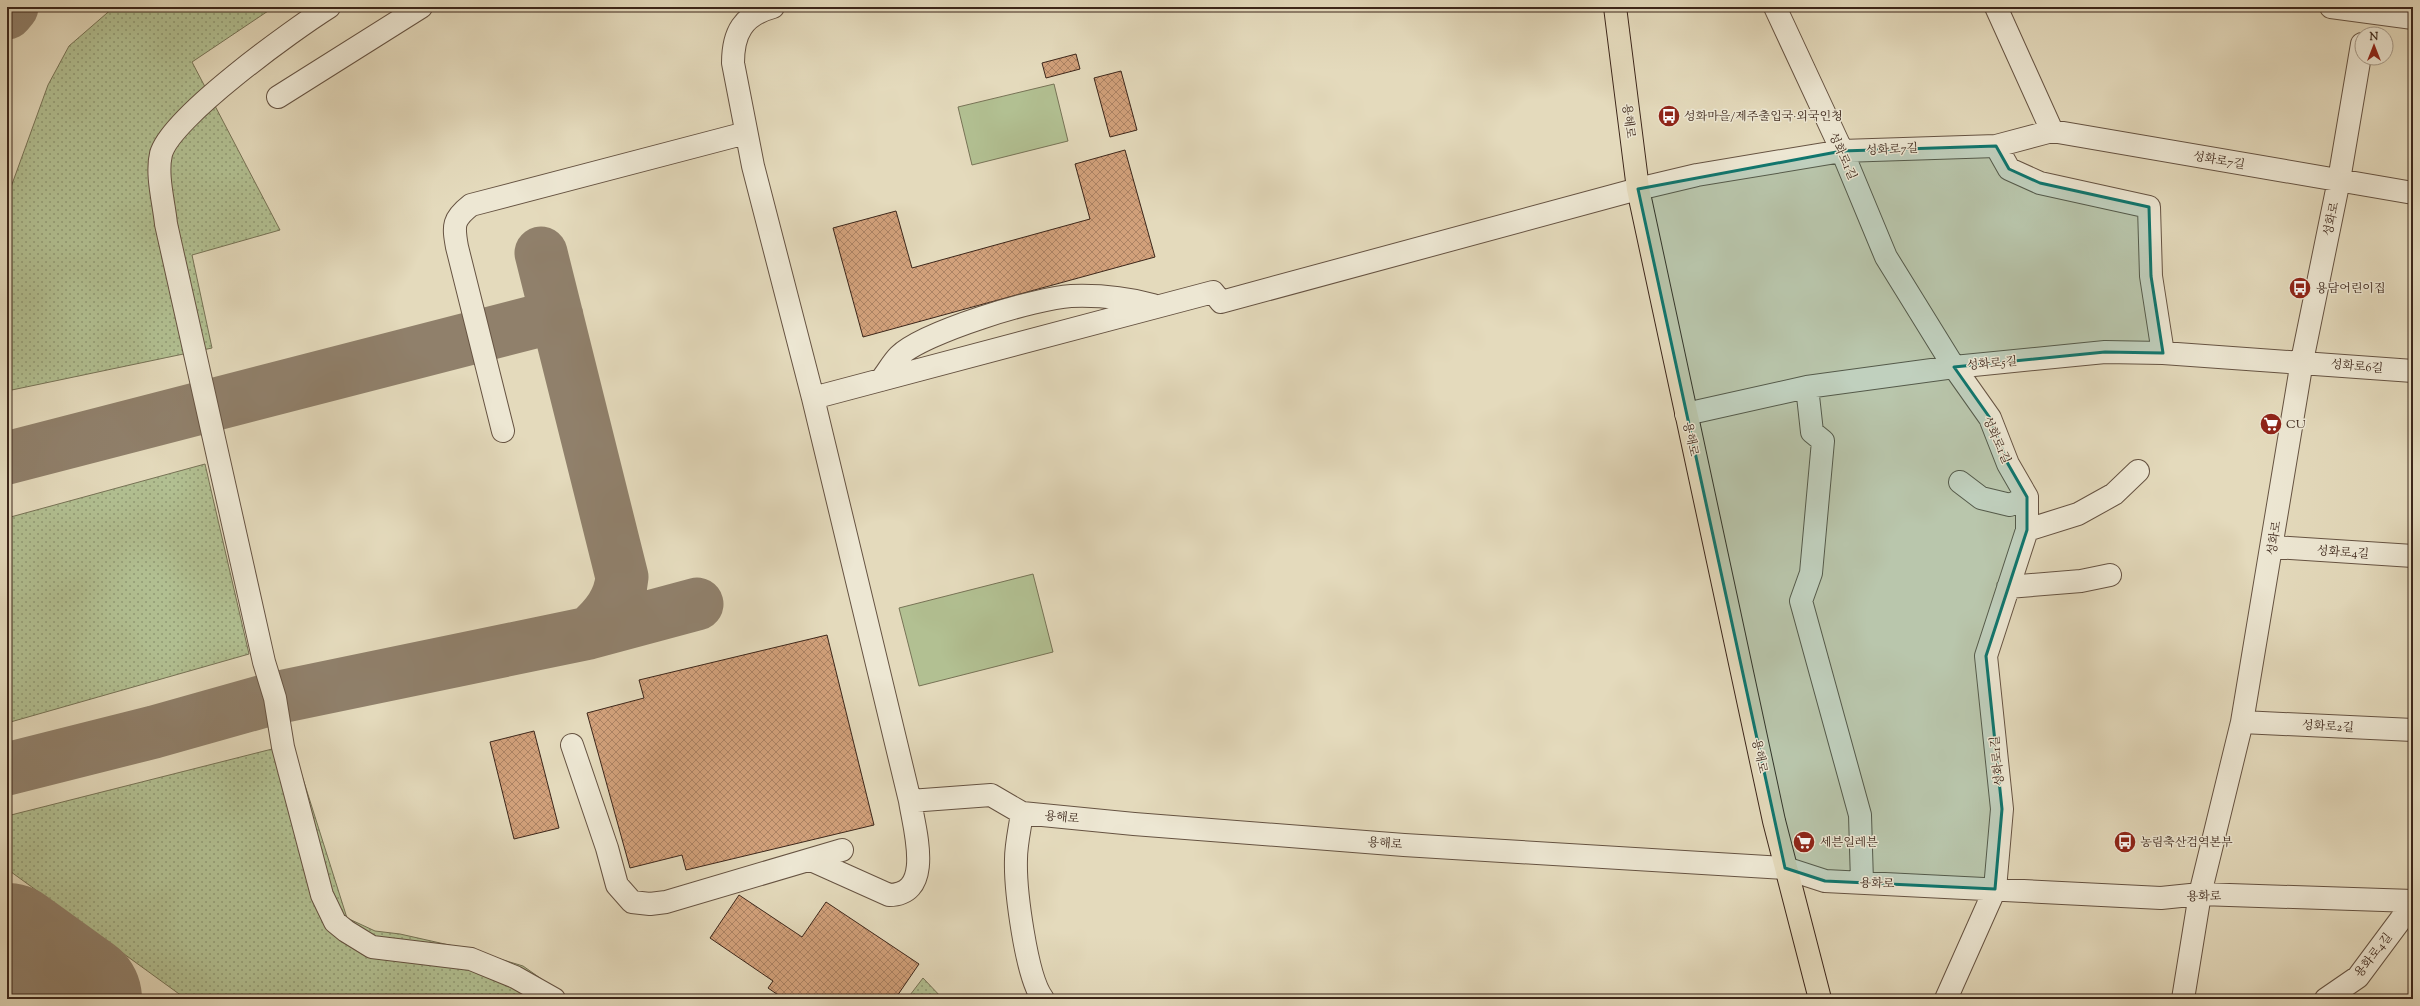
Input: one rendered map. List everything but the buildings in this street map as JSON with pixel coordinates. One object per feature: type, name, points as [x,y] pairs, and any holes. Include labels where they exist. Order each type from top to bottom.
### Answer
[{"type":"main road","name":"용해로","points":[[1614,7],[1638,189],[1785,868],[1820,999]]},
{"type":"street","points":[[329,7],[273,45],[199,107],[169,138],[161,156],[160,169],[166,224],[263,654],[275,698],[283,747],[322,895],[335,922],[346,932],[372,947],[471,959],[515,977],[554,999]]},
{"type":"street","points":[[278,97],[421,7]]},
{"type":"street","points":[[773,7],[751,16],[740,27],[733,45],[733,63],[746,133],[813,398],[910,801],[919,865],[916,880],[909,890],[896,895],[889,895],[811,860]]},
{"type":"street","name":"성화로1길","points":[[1775,7],[1842,151],[1886,257],[1954,367],[1990,418],[2008,464],[2027,497],[2027,530],[1986,656],[2002,809],[1995,889]]},
{"type":"street","points":[[1996,7],[2052,131]]},
{"type":"street","points":[[2331,7],[2368,10],[2413,18]]},
{"type":"street","points":[[2365,26],[2368,10]]},
{"type":"street","name":"성화로","points":[[2200,894],[2242,722],[2273,547],[2302,361],[2339,180],[2358,66]]},
{"type":"street","name":"성화로7길","points":[[1158,306],[1213,292],[1221,302],[1638,189],[1697,175],[1842,151],[1996,146],[2052,131],[2339,180]]},
{"type":"street","points":[[503,431],[457,247],[454,227],[459,214],[471,205],[746,133]]},
{"type":"street","points":[[1996,146],[2009,169],[2040,183],[2149,207],[2151,276],[2163,353]]},
{"type":"street","points":[[2339,180],[2413,193]]},
{"type":"street","points":[[881,380],[900,356],[927,338],[962,324],[1020,307],[1071,296],[1105,297],[1158,306]]},
{"type":"street","points":[[813,398],[1158,306]]},
{"type":"street","name":"성화로5길","points":[[1686,414],[1807,387],[1954,367],[2105,352],[2163,353],[2302,361]]},
{"type":"street","name":"성화로6길","points":[[2302,361],[2413,370]]},
{"type":"street","points":[[1807,387],[1812,432],[1823,441],[1811,573],[1801,601],[1860,815],[1862,882]]},
{"type":"street","points":[[2027,530],[2078,514],[2114,494],[2138,471]]},
{"type":"street","points":[[1960,482],[1981,498],[2010,505],[2027,497]]},
{"type":"street","name":"성화로4길","points":[[2273,547],[2413,556]]},
{"type":"street","points":[[2008,588],[2081,581],[2110,575]]},
{"type":"street","name":"성화로2길","points":[[2242,722],[2413,730]]},
{"type":"street","points":[[572,746],[607,848],[617,885],[632,902],[650,904],[666,902],[842,850]]},
{"type":"street","name":"용해로","points":[[910,801],[992,794],[1022,813],[1134,824],[1404,845],[1785,868]]},
{"type":"street","points":[[1022,813],[1016,858],[1018,901],[1026,949],[1044,999]]},
{"type":"street","name":"용화로","points":[[1785,868],[1825,881],[2162,898],[2200,894],[2413,902]]},
{"type":"street","points":[[1946,999],[1995,889]]},
{"type":"street","points":[[2183,999],[2200,894]]},
{"type":"street","name":"용화로4길","points":[[2326,999],[2358,977],[2413,902]]},
{"type":"highlighted area","points":[[1996,146],[2009,169],[2040,183],[2149,207],[2151,276],[2163,353],[2105,352],[1954,367],[1990,418],[2008,464],[2027,497],[2027,530],[1986,656],[2002,809],[1995,889],[1825,881],[1785,868],[1638,189],[1842,151]]},
{"type":"green space","points":[[114,7],[274,7],[192,62],[280,230],[192,255],[212,348],[7,391],[7,198],[48,85],[69,46]]},
{"type":"green space","points":[[1054,84],[1068,141],[972,165],[958,107]]},
{"type":"green space","points":[[205,464],[249,654],[7,723],[7,518]]},
{"type":"green space","points":[[1033,574],[1053,652],[919,686],[899,608]]},
{"type":"green space","points":[[292,744],[347,918],[375,931],[400,934],[467,949],[523,966],[570,999],[186,999],[7,869],[7,816]]},
{"type":"green space","points":[[923,978],[943,999],[907,999]]},
{"type":"taxiway","points":[[7,13],[12,7]]},
{"type":"taxiway","points":[[541,253],[622,577],[619,594],[612,608],[589,633]]},
{"type":"taxiway","points":[[7,458],[557,316]]},
{"type":"taxiway","points":[[7,769],[154,732],[275,698],[589,633],[697,604]]},
{"type":"taxiway","points":[[7,986],[35,988],[71,999]]},
{"type":"runway","points":[[7,950],[75,999]]},
{"type":"place","name":"성화마을/제주출입국·외국인청","points":[[1669,116]]},
{"type":"place","name":"용담어린이집","points":[[2300,288]]},
{"type":"place","name":"CU","points":[[2271,424]]},
{"type":"place","name":"세븐일레븐","points":[[1804,842]]},
{"type":"place","name":"농림축산검역본부","points":[[2125,842]]}]
